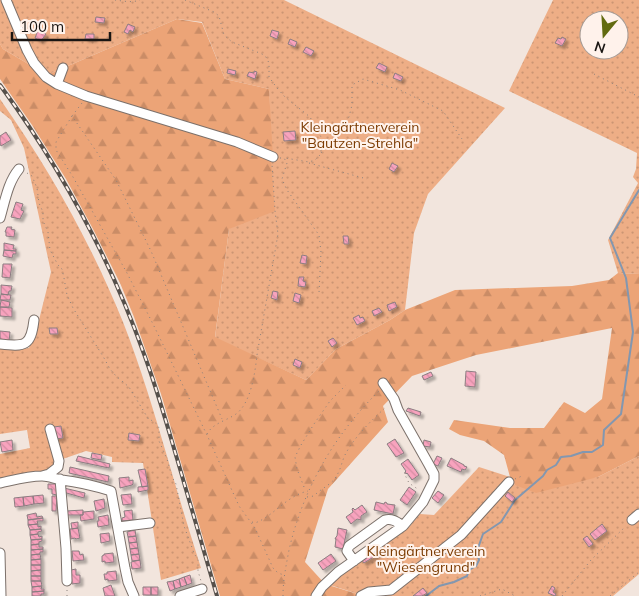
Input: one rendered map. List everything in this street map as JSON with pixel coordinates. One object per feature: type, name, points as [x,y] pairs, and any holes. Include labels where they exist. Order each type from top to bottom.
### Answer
[{"type":"street","points":[[6,0],[34,63],[46,77],[56,84],[86,96],[237,142],[273,157]]},
{"type":"street","points":[[56,84],[63,68]]},
{"type":"street","points":[[0,218],[10,182],[19,169]]},
{"type":"street","points":[[0,344],[20,345],[26,343],[33,332],[34,320]]},
{"type":"street","points":[[316,596],[322,587],[338,572],[397,532],[423,502],[434,480],[434,474],[384,384]]},
{"type":"street","points":[[0,483],[42,476],[49,474],[58,467],[59,461],[50,428]]},
{"type":"street","points":[[42,476],[82,482],[111,491],[128,582],[134,596]]},
{"type":"street","points":[[60,479],[67,581]]},
{"type":"street","points":[[362,596],[369,592],[391,590],[461,535],[509,482]]},
{"type":"street","points":[[354,561],[347,551],[349,546],[385,520],[396,521],[403,526]]},
{"type":"street","points":[[118,527],[150,523]]},
{"type":"street","points":[[0,553],[1,596]]},
{"type":"street","points":[[180,596],[202,589]]},
{"type":"path","points":[[115,0],[137,2],[140,0]]},
{"type":"path","points":[[185,0],[214,12],[219,16],[224,35],[232,42],[262,54],[266,58],[273,82],[285,97],[310,117],[321,137],[321,154]]},
{"type":"path","points":[[594,74],[639,97]]},
{"type":"path","points":[[309,162],[315,160],[321,154],[348,117],[352,105],[352,85],[363,79],[400,90],[443,111],[462,139]]},
{"type":"path","points":[[86,96],[56,142],[56,150],[127,274],[153,324],[239,506],[255,528],[273,568],[278,573],[284,575]]},
{"type":"path","points":[[72,116],[116,180],[154,259],[223,421]]},
{"type":"path","points":[[207,435],[210,428],[236,414],[244,405],[250,390],[278,234],[271,161],[273,157],[309,162],[367,179]]},
{"type":"path","points":[[284,158],[287,163],[282,179],[286,190],[319,235],[321,252],[319,293]]},
{"type":"path","points":[[19,169],[32,176],[43,212],[43,221],[48,232],[50,250],[62,269],[67,295],[73,308],[110,369],[129,387],[149,420],[157,424],[159,441],[176,484],[184,526],[198,560],[198,571],[203,586],[202,589]]},
{"type":"path","points":[[284,596],[284,575],[294,531],[306,497],[321,465],[361,409],[384,384]]},
{"type":"path","points":[[304,486],[297,469],[296,457],[301,445],[324,409],[346,385]]},
{"type":"path","points":[[306,497],[314,496],[337,476],[345,454],[364,428],[394,399]]},
{"type":"path","points":[[405,473],[410,483],[427,495]]},
{"type":"path","points":[[250,520],[255,524],[290,498],[301,492],[309,491]]},
{"type":"path","points":[[562,596],[591,560],[635,517]]},
{"type":"path","points":[[610,596],[639,572]]},
{"type":"path","points":[[480,596],[502,589],[513,596]]},
{"type":"green space","name":"Kleingärtnerverein \"Bautzen-Strehla\"","points":[[0,0],[284,0],[505,108],[428,194],[414,233],[405,310],[336,349],[306,380],[215,338],[229,229],[271,161],[269,89],[225,79],[202,22],[177,19],[47,75],[3,49],[0,44]]},
{"type":"green space","points":[[553,0],[639,0],[639,274],[618,273],[608,240],[638,183],[633,177],[636,169],[637,153],[509,91]]},
{"type":"green space","points":[[177,19],[202,23],[225,79],[269,89],[273,157],[271,161],[275,211],[229,229],[215,337],[306,380],[336,349],[405,310],[455,290],[572,286],[609,280],[618,273],[639,274],[639,456],[598,477],[536,493],[515,485],[510,477],[504,455],[484,441],[460,435],[449,429],[454,420],[510,428],[544,428],[564,402],[585,413],[602,399],[612,328],[476,355],[412,376],[383,406],[388,422],[328,489],[305,562],[325,584],[364,596],[220,596],[161,394],[120,283],[66,179],[0,79],[0,44],[3,49],[47,75]]},
{"type":"green space","points":[[0,99],[52,179],[83,235],[111,293],[142,374],[201,568],[161,580],[143,463],[112,462],[112,457],[86,451],[54,462],[55,466],[44,472],[0,478],[0,454],[30,448],[27,430],[0,434],[0,348],[29,348],[39,320],[51,272],[24,148],[11,120],[0,111]]},
{"type":"green space","name":"Kleingärtnerverein \"Wiesengrund\"","points":[[639,456],[639,574],[613,596],[364,596],[330,585],[356,563],[409,527],[420,514],[434,515],[479,467],[510,477],[515,485],[598,477]]},
{"type":"building","points":[[96,17],[105,18],[104,23],[95,22]]},
{"type":"building","points":[[128,24],[135,27],[133,32],[130,30],[128,34],[124,32]]},
{"type":"building","points":[[38,30],[46,34],[41,41],[35,38]]},
{"type":"building","points":[[272,30],[279,32],[277,39],[270,36]]},
{"type":"building","points":[[86,34],[94,34],[94,39],[85,39]]},
{"type":"building","points":[[562,37],[566,39],[562,46],[555,43],[558,38],[561,39]]},
{"type":"building","points":[[290,39],[297,42],[295,47],[288,44]]},
{"type":"building","points":[[306,47],[314,51],[311,56],[303,52]]},
{"type":"building","points":[[379,63],[387,67],[385,72],[376,68]]},
{"type":"building","points":[[228,69],[236,71],[235,75],[227,73]]},
{"type":"building","points":[[254,71],[257,72],[255,79],[247,76],[249,72],[254,73]]},
{"type":"building","points":[[395,73],[403,77],[401,81],[393,78]]},
{"type":"building","points":[[295,131],[296,140],[284,141],[283,132]]},
{"type":"building","points":[[6,132],[11,140],[1,146],[0,136]]},
{"type":"building","points":[[392,163],[398,166],[394,172],[389,169]]},
{"type":"building","points":[[16,202],[23,204],[21,210],[24,211],[20,219],[11,217]]},
{"type":"building","points":[[7,227],[12,227],[11,229],[15,230],[14,237],[6,236]]},
{"type":"building","points":[[343,236],[348,236],[349,244],[344,244]]},
{"type":"building","points":[[4,243],[14,245],[13,249],[16,249],[16,251],[4,250]]},
{"type":"building","points":[[4,250],[16,251],[16,254],[13,254],[12,258],[3,256]]},
{"type":"building","points":[[302,255],[307,256],[306,264],[300,263]]},
{"type":"building","points":[[3,264],[12,264],[10,278],[2,277]]},
{"type":"building","points":[[299,277],[304,277],[305,287],[298,286]]},
{"type":"building","points":[[1,285],[12,286],[8,295],[1,294]]},
{"type":"building","points":[[273,291],[278,292],[277,300],[271,298]]},
{"type":"building","points":[[295,293],[301,295],[299,303],[293,301]]},
{"type":"building","points":[[1,294],[11,295],[10,300],[0,300]]},
{"type":"building","points":[[1,300],[10,302],[9,307],[0,307]]},
{"type":"building","points":[[395,302],[397,307],[389,311],[387,305]]},
{"type":"building","points":[[0,307],[12,308],[12,317],[0,316]]},
{"type":"building","points":[[379,308],[382,312],[374,316],[372,311]]},
{"type":"building","points":[[359,315],[365,321],[357,325],[353,318]]},
{"type":"building","points":[[49,328],[57,328],[58,334],[50,334]]},
{"type":"building","points":[[0,331],[10,332],[9,342],[0,341]]},
{"type":"building","points":[[333,338],[337,343],[332,347],[328,341]]},
{"type":"building","points":[[295,359],[302,362],[300,368],[293,365]]},
{"type":"building","points":[[466,371],[476,372],[475,387],[465,386]]},
{"type":"building","points":[[431,372],[433,376],[424,380],[422,376]]},
{"type":"building","points":[[408,408],[421,412],[420,416],[406,411]]},
{"type":"building","points":[[61,426],[63,438],[55,439],[54,427]]},
{"type":"building","points":[[129,433],[140,435],[139,441],[128,440]]},
{"type":"building","points":[[395,439],[404,453],[396,457],[387,444]]},
{"type":"building","points":[[12,440],[13,450],[2,452],[0,442]]},
{"type":"building","points":[[424,440],[431,442],[430,447],[423,446]]},
{"type":"building","points":[[92,453],[102,455],[101,460],[91,458]]},
{"type":"building","points":[[78,456],[110,464],[109,468],[76,461]]},
{"type":"building","points":[[437,456],[442,458],[438,466],[433,464]]},
{"type":"building","points":[[451,458],[467,467],[465,470],[462,469],[461,472],[447,466]]},
{"type":"building","points":[[408,459],[419,475],[412,480],[406,474],[401,464]]},
{"type":"building","points":[[70,467],[109,476],[108,482],[69,473]]},
{"type":"building","points":[[145,469],[148,486],[142,487],[138,470]]},
{"type":"building","points":[[129,477],[129,481],[133,480],[133,484],[120,488],[119,478]]},
{"type":"building","points":[[48,484],[57,484],[57,495],[52,494],[52,489],[48,489]]},
{"type":"building","points":[[148,486],[148,490],[138,492],[138,487]]},
{"type":"building","points":[[409,487],[416,492],[407,505],[400,500]]},
{"type":"building","points":[[64,488],[85,493],[84,498],[63,492]]},
{"type":"building","points":[[438,491],[444,495],[438,503],[432,498]]},
{"type":"building","points":[[508,492],[515,498],[512,502],[505,496]]},
{"type":"building","points":[[131,494],[132,504],[123,505],[121,495]]},
{"type":"building","points":[[43,495],[44,503],[34,504],[33,496]]},
{"type":"building","points":[[33,496],[34,504],[24,506],[23,497]]},
{"type":"building","points":[[52,496],[57,496],[56,511],[52,511]]},
{"type":"building","points":[[23,497],[24,506],[15,507],[14,498]]},
{"type":"building","points":[[104,499],[105,508],[96,511],[94,501]]},
{"type":"building","points":[[376,502],[395,505],[393,514],[374,510]]},
{"type":"building","points":[[362,505],[367,512],[361,516],[361,520],[357,519],[351,524],[346,517],[353,512],[353,508],[355,510]]},
{"type":"building","points":[[83,510],[83,515],[66,515],[66,511]]},
{"type":"building","points":[[132,510],[133,520],[122,521],[122,518],[125,517],[124,511]]},
{"type":"building","points":[[94,511],[94,519],[81,521],[80,515],[83,515],[83,512]]},
{"type":"building","points":[[36,513],[37,517],[42,516],[43,518],[28,520],[27,515]]},
{"type":"building","points":[[108,515],[109,525],[98,527],[98,517]]},
{"type":"building","points":[[43,518],[43,521],[37,521],[38,524],[28,525],[28,520]]},
{"type":"building","points":[[78,522],[78,528],[72,529],[71,523]]},
{"type":"building","points":[[38,524],[38,527],[41,526],[41,529],[30,530],[28,525]]},
{"type":"building","points":[[602,524],[607,531],[595,540],[590,534]]},
{"type":"building","points":[[78,528],[80,538],[71,539],[70,529]]},
{"type":"building","points":[[338,528],[347,530],[343,549],[335,547]]},
{"type":"building","points":[[41,529],[42,531],[38,532],[38,534],[30,535],[30,530]]},
{"type":"building","points":[[135,530],[136,536],[128,537],[127,532]]},
{"type":"building","points":[[109,533],[110,541],[101,543],[100,534]]},
{"type":"building","points":[[38,534],[39,537],[42,536],[42,539],[31,540],[30,535]]},
{"type":"building","points":[[136,536],[137,542],[129,543],[128,537]]},
{"type":"building","points":[[587,536],[593,544],[589,547],[583,539]]},
{"type":"building","points":[[42,539],[39,544],[31,545],[31,540]]},
{"type":"building","points":[[137,542],[138,548],[130,549],[129,543]]},
{"type":"building","points":[[39,544],[39,547],[43,547],[43,549],[31,550],[31,545]]},
{"type":"building","points":[[138,548],[139,554],[131,555],[130,549]]},
{"type":"building","points":[[377,548],[380,553],[364,563],[361,559]]},
{"type":"building","points":[[43,549],[43,552],[40,552],[40,554],[31,555],[31,550]]},
{"type":"building","points":[[72,551],[79,551],[80,555],[83,554],[84,560],[73,561]]},
{"type":"building","points":[[113,553],[114,562],[102,562],[104,554]]},
{"type":"building","points":[[40,554],[41,559],[31,560],[31,555]]},
{"type":"building","points":[[139,554],[140,560],[132,561],[131,555]]},
{"type":"building","points":[[331,554],[336,561],[323,570],[318,563]]},
{"type":"building","points":[[41,559],[41,565],[31,565],[31,560]]},
{"type":"building","points":[[140,560],[141,568],[132,569],[131,562]]},
{"type":"building","points":[[31,565],[41,565],[41,570],[31,571]]},
{"type":"building","points":[[76,569],[76,575],[80,575],[80,583],[72,584],[71,570]]},
{"type":"building","points":[[41,570],[41,576],[31,576],[31,571]]},
{"type":"building","points":[[116,571],[117,580],[105,580],[104,574]]},
{"type":"building","points":[[190,575],[192,583],[187,585],[184,577]]},
{"type":"building","points":[[31,576],[41,576],[41,581],[31,581]]},
{"type":"building","points":[[184,577],[187,585],[181,587],[179,579]]},
{"type":"building","points":[[179,579],[181,587],[175,589],[173,581]]},
{"type":"building","points":[[31,581],[41,581],[42,586],[32,587]]},
{"type":"building","points":[[173,581],[175,589],[170,591],[167,582]]},
{"type":"building","points":[[111,585],[115,596],[105,596],[103,588]]},
{"type":"building","points":[[42,586],[41,589],[44,589],[44,591],[32,592],[32,587]]},
{"type":"building","points":[[552,586],[555,588],[553,592],[556,594],[555,596],[548,593]]},
{"type":"building","points":[[143,587],[151,587],[151,595],[143,595]]},
{"type":"building","points":[[151,587],[158,587],[158,595],[151,595]]},
{"type":"building","points":[[423,588],[427,593],[422,596],[413,596]]},
{"type":"building","points":[[44,591],[44,594],[41,594],[41,596],[32,596],[32,592]]},
{"type":"waterway","points":[[426,596],[439,586],[467,576],[469,570],[476,566],[479,560],[477,551],[483,534],[501,522],[515,500],[543,476],[547,470],[556,465],[561,457],[592,452],[603,445],[604,430],[621,414],[633,332],[626,278],[610,238],[639,190]]},
{"type":"railway","points":[[0,85],[43,148],[82,214],[131,318],[170,434],[217,596]]}]
